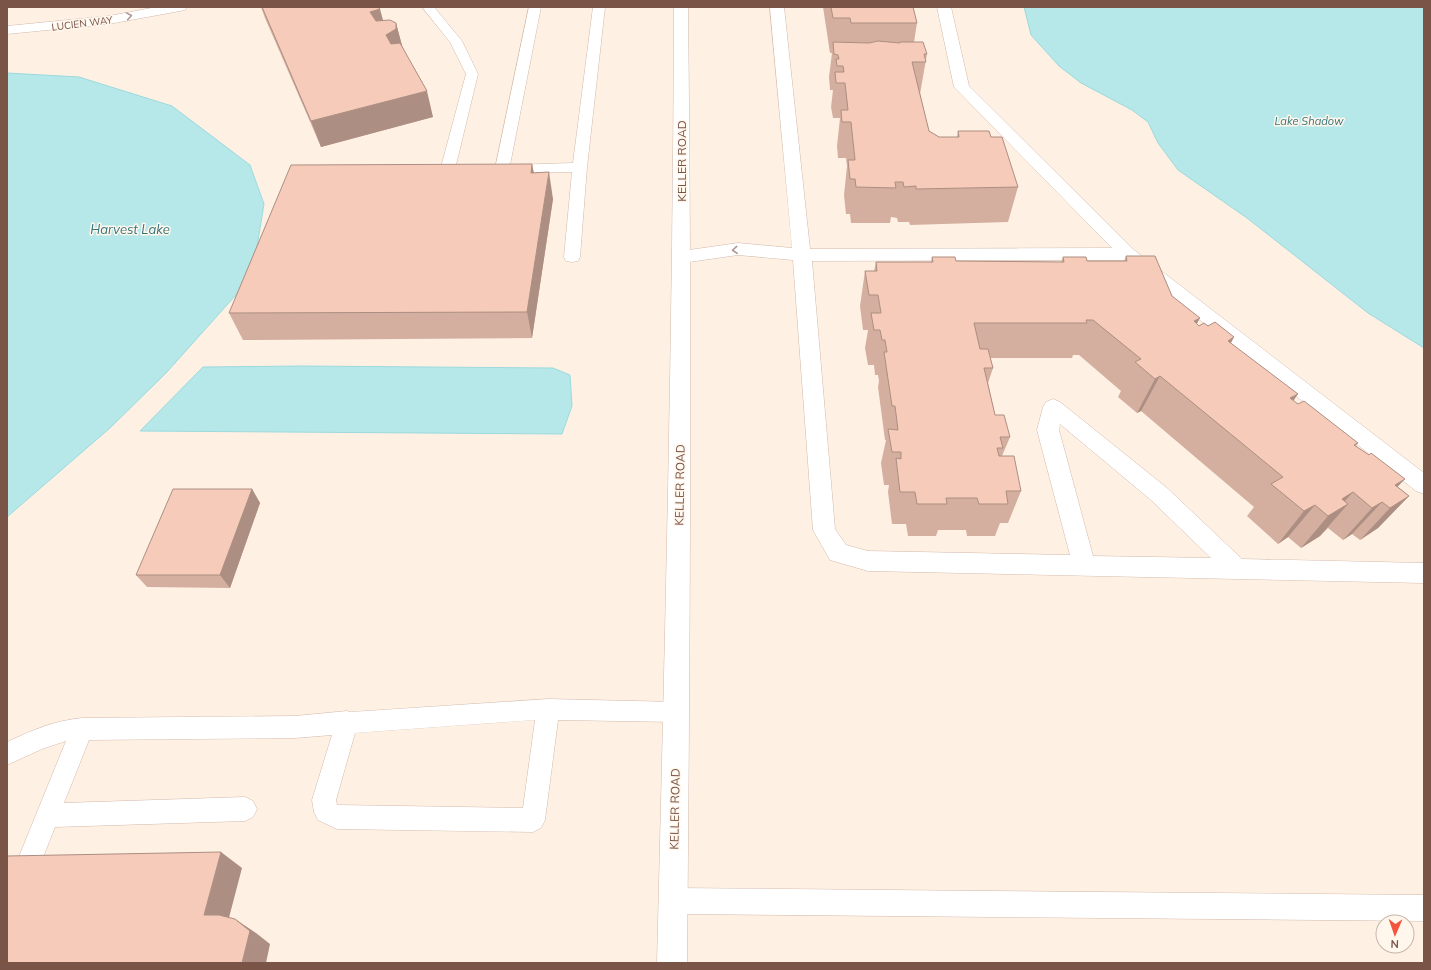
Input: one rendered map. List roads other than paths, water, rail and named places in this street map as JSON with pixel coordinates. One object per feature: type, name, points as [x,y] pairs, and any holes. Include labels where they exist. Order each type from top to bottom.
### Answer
[{"type":"street","name":"LUCIEN WAY","points":[[7,19],[108,7]]},
{"type":"street","name":"LUCIEN WAY","points":[[7,30],[109,20],[180,7]]},
{"type":"street","name":"KELLER ROAD","points":[[672,963],[682,257],[681,7]]},
{"type":"street","points":[[778,7],[802,255],[824,530],[838,553],[868,561],[1424,573]]},
{"type":"street","points":[[944,7],[962,87],[1128,254],[1424,485]]},
{"type":"street","points":[[682,257],[739,264],[802,255],[1128,254]]},
{"type":"street","points":[[1084,565],[1048,430],[1052,407],[1159,494],[1237,569]]},
{"type":"lane","points":[[428,7],[456,41],[472,74],[448,166],[454,170],[580,167]]},
{"type":"lane","points":[[502,169],[535,7]]},
{"type":"lane","points":[[572,257],[580,167],[599,7]]},
{"type":"lane","points":[[7,754],[36,740],[61,731],[295,727],[347,722],[548,709],[676,712]]},
{"type":"lane","points":[[347,722],[324,800],[326,812],[337,817],[533,820],[548,709]]},
{"type":"lane","points":[[7,917],[82,730]]},
{"type":"lane","points":[[48,815],[245,809]]},
{"type":"lane","points":[[674,901],[1424,908]]},
{"type":"water","name":"Lake Shadow","points":[[1024,7],[1424,7],[1424,348],[1368,313],[1247,218],[1178,170],[1158,143],[1148,122],[1132,110],[1081,83],[1059,66],[1031,35]]},
{"type":"water","name":"Harvest Lake","points":[[7,73],[79,77],[172,106],[250,165],[264,204],[252,277],[166,373],[110,428],[7,517]]},
{"type":"water","points":[[303,366],[553,368],[570,375],[572,406],[562,434],[140,431],[203,367]]}]
